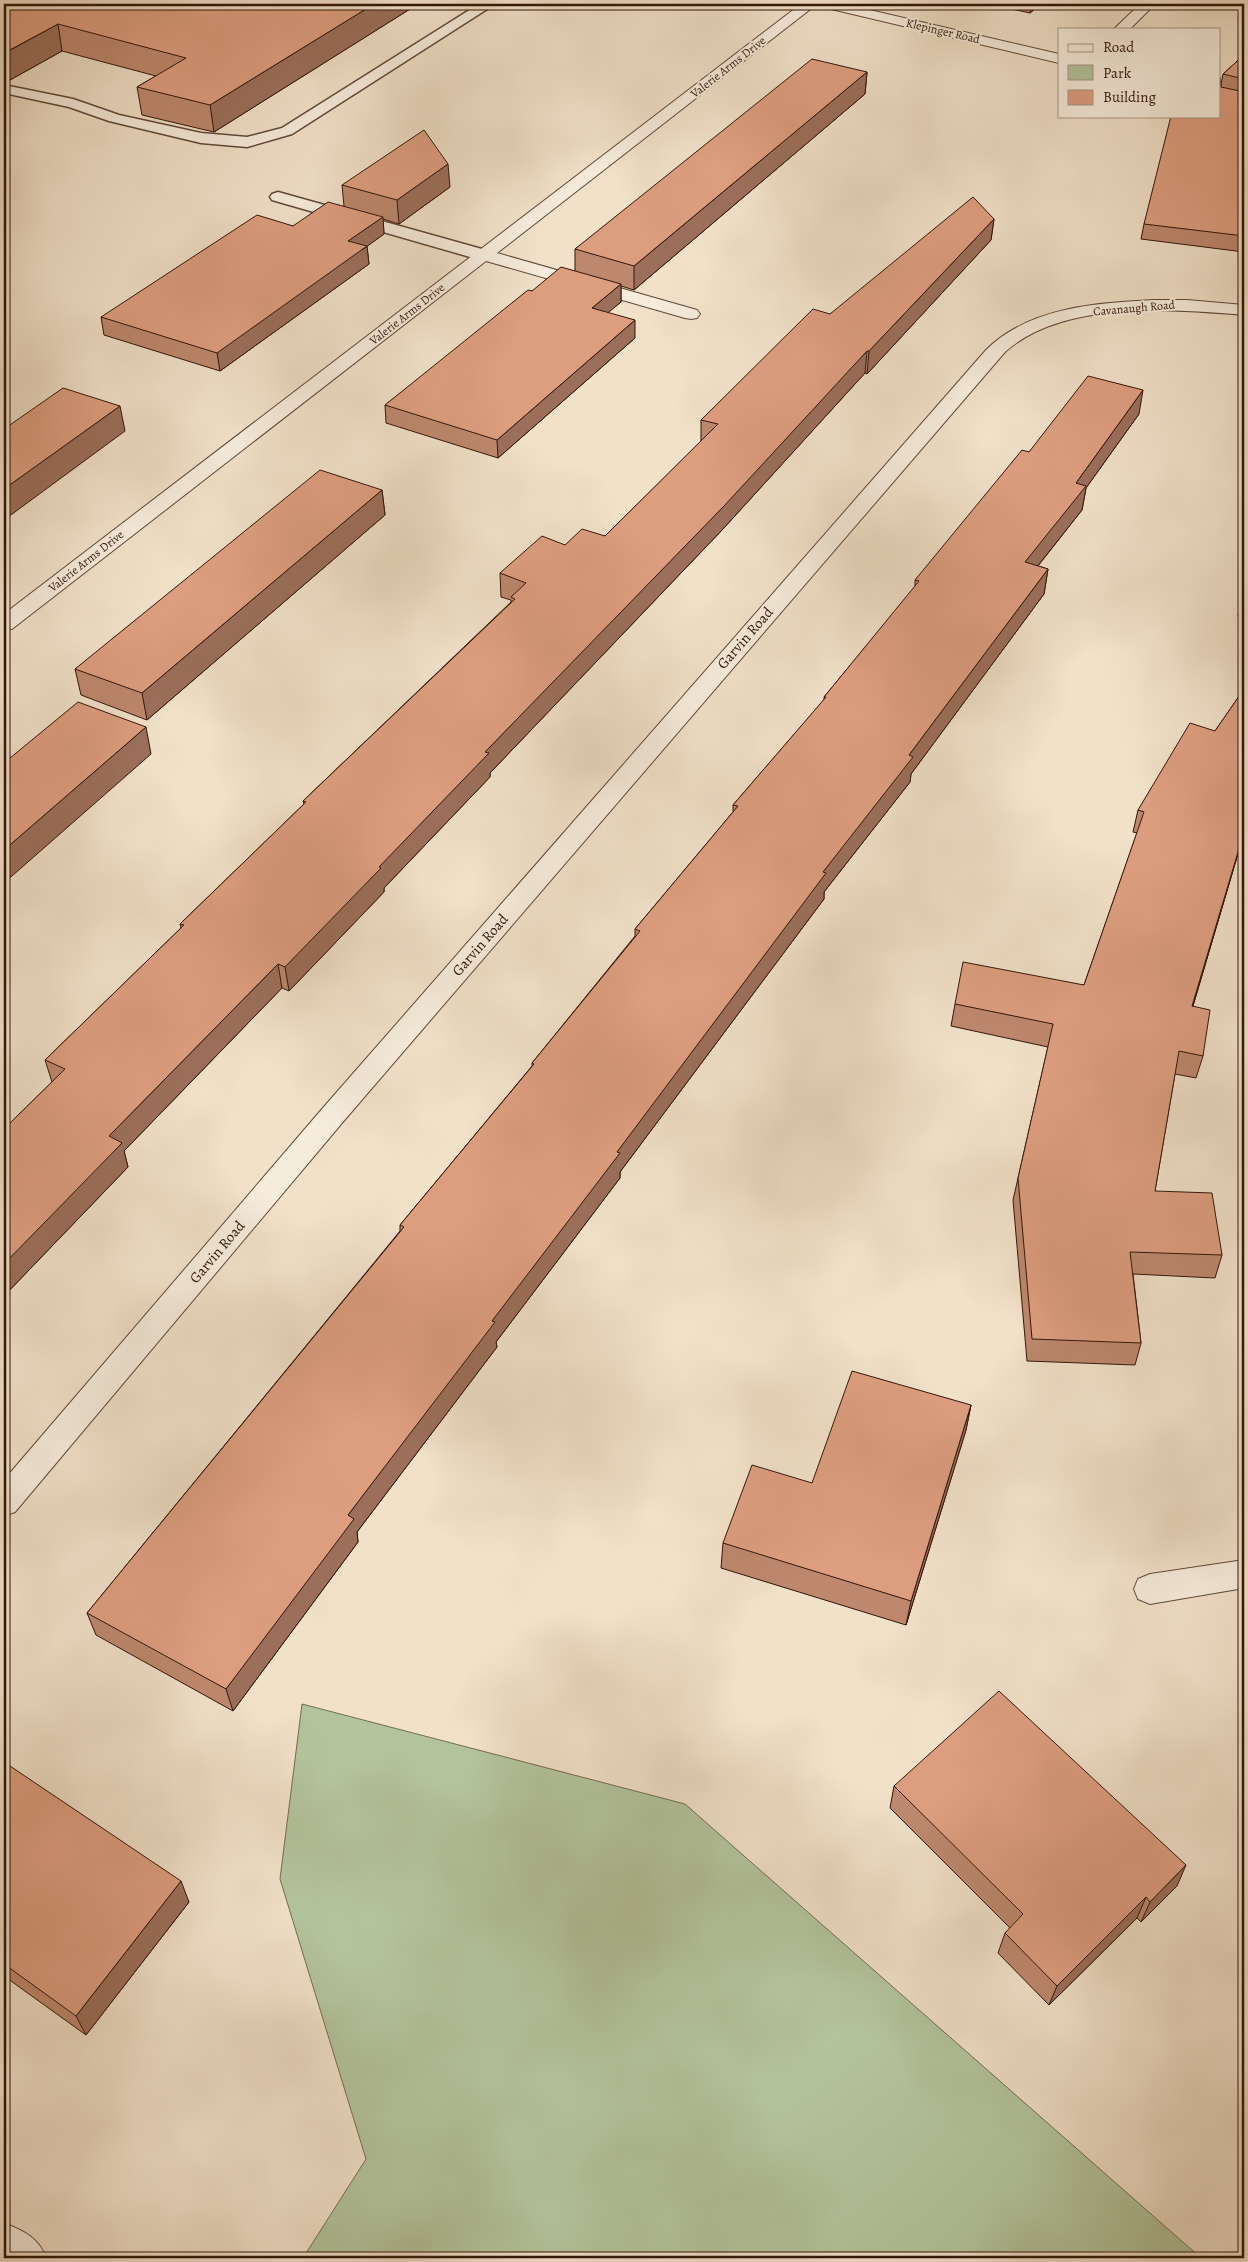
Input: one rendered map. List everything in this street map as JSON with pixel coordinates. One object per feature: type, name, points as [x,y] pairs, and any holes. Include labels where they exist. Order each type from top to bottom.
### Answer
[{"type":"street","name":"Valerie Arms Drive","points":[[4,624],[810,4]]},
{"type":"street","name":"Klepinger Road","points":[[827,4],[1058,58]]},
{"type":"street","points":[[1122,28],[1148,4]]},
{"type":"street","points":[[483,255],[691,314]]},
{"type":"street","name":"Cavanaugh Road","points":[[961,390],[1005,342],[1046,322],[1116,308],[1157,304],[1192,304],[1244,310]]},
{"type":"street","name":"Garvin Road","points":[[4,1502],[332,1116],[961,390]]},
{"type":"street","points":[[1150,1589],[1244,1574]]},
{"type":"street","points":[[4,2243],[26,2258]]},
{"type":"lane","points":[[4,89],[73,103],[114,118],[201,138],[247,142],[287,132],[488,4]]},
{"type":"lane","points":[[278,197],[483,255]]},
{"type":"green space","points":[[302,1704],[685,1804],[1201,2258],[303,2258],[366,2159],[280,1879]]},
{"type":"building","points":[[4,4],[374,4],[210,105],[137,87],[186,58],[58,24],[4,53]]},
{"type":"building","points":[[1244,55],[1244,79],[1223,74]]},
{"type":"building","points":[[812,59],[867,72],[634,266],[575,249]]},
{"type":"building","points":[[1220,77],[1221,87],[1244,92],[1244,236],[1144,224],[1170,118],[1220,118]]},
{"type":"building","points":[[424,130],[448,164],[397,200],[342,185]]},
{"type":"building","points":[[973,197],[994,219],[867,351],[724,506],[485,752],[489,753],[379,867],[381,868],[285,967],[278,964],[109,1136],[122,1143],[4,1264],[4,1129],[65,1069],[45,1060],[184,925],[180,924],[306,802],[303,801],[515,599],[511,597],[526,583],[500,573],[542,536],[565,545],[582,529],[605,536],[718,424],[701,420],[813,309],[830,314]]},
{"type":"building","points":[[328,202],[383,217],[348,241],[367,246],[217,353],[101,317],[257,215],[293,226]]},
{"type":"building","points":[[561,267],[621,284],[592,308],[635,320],[497,440],[385,405],[528,290],[532,291]]},
{"type":"building","points":[[1088,376],[1143,390],[1076,483],[1086,486],[1025,562],[1048,569],[909,755],[913,757],[823,872],[826,873],[617,1152],[620,1153],[492,1321],[495,1322],[348,1515],[354,1519],[226,1689],[87,1613],[404,1227],[400,1225],[534,1064],[532,1063],[640,931],[635,929],[738,806],[733,805],[826,697],[824,697],[919,581],[915,580],[1022,450],[1029,452]]},
{"type":"building","points":[[63,388],[120,406],[4,489],[4,429]]},
{"type":"building","points":[[320,470],[382,490],[142,693],[75,669]]},
{"type":"building","points":[[1244,689],[1244,832],[1192,1006],[1210,1010],[1203,1056],[1179,1051],[1155,1191],[1212,1193],[1222,1255],[1130,1252],[1141,1343],[1032,1339],[1018,1178],[1053,1024],[955,1004],[963,962],[1084,985],[1144,812],[1138,810],[1190,723],[1215,731]]},
{"type":"building","points":[[78,702],[146,727],[4,850],[4,763]]},
{"type":"building","points":[[852,1371],[971,1405],[911,1601],[723,1543],[752,1465],[812,1483]]},
{"type":"building","points":[[999,1691],[1186,1865],[1150,1902],[1146,1897],[1057,1986],[1005,1933],[1023,1914],[894,1786]]},
{"type":"building","points":[[7,1764],[181,1881],[76,2016],[4,1964],[4,1768]]}]
